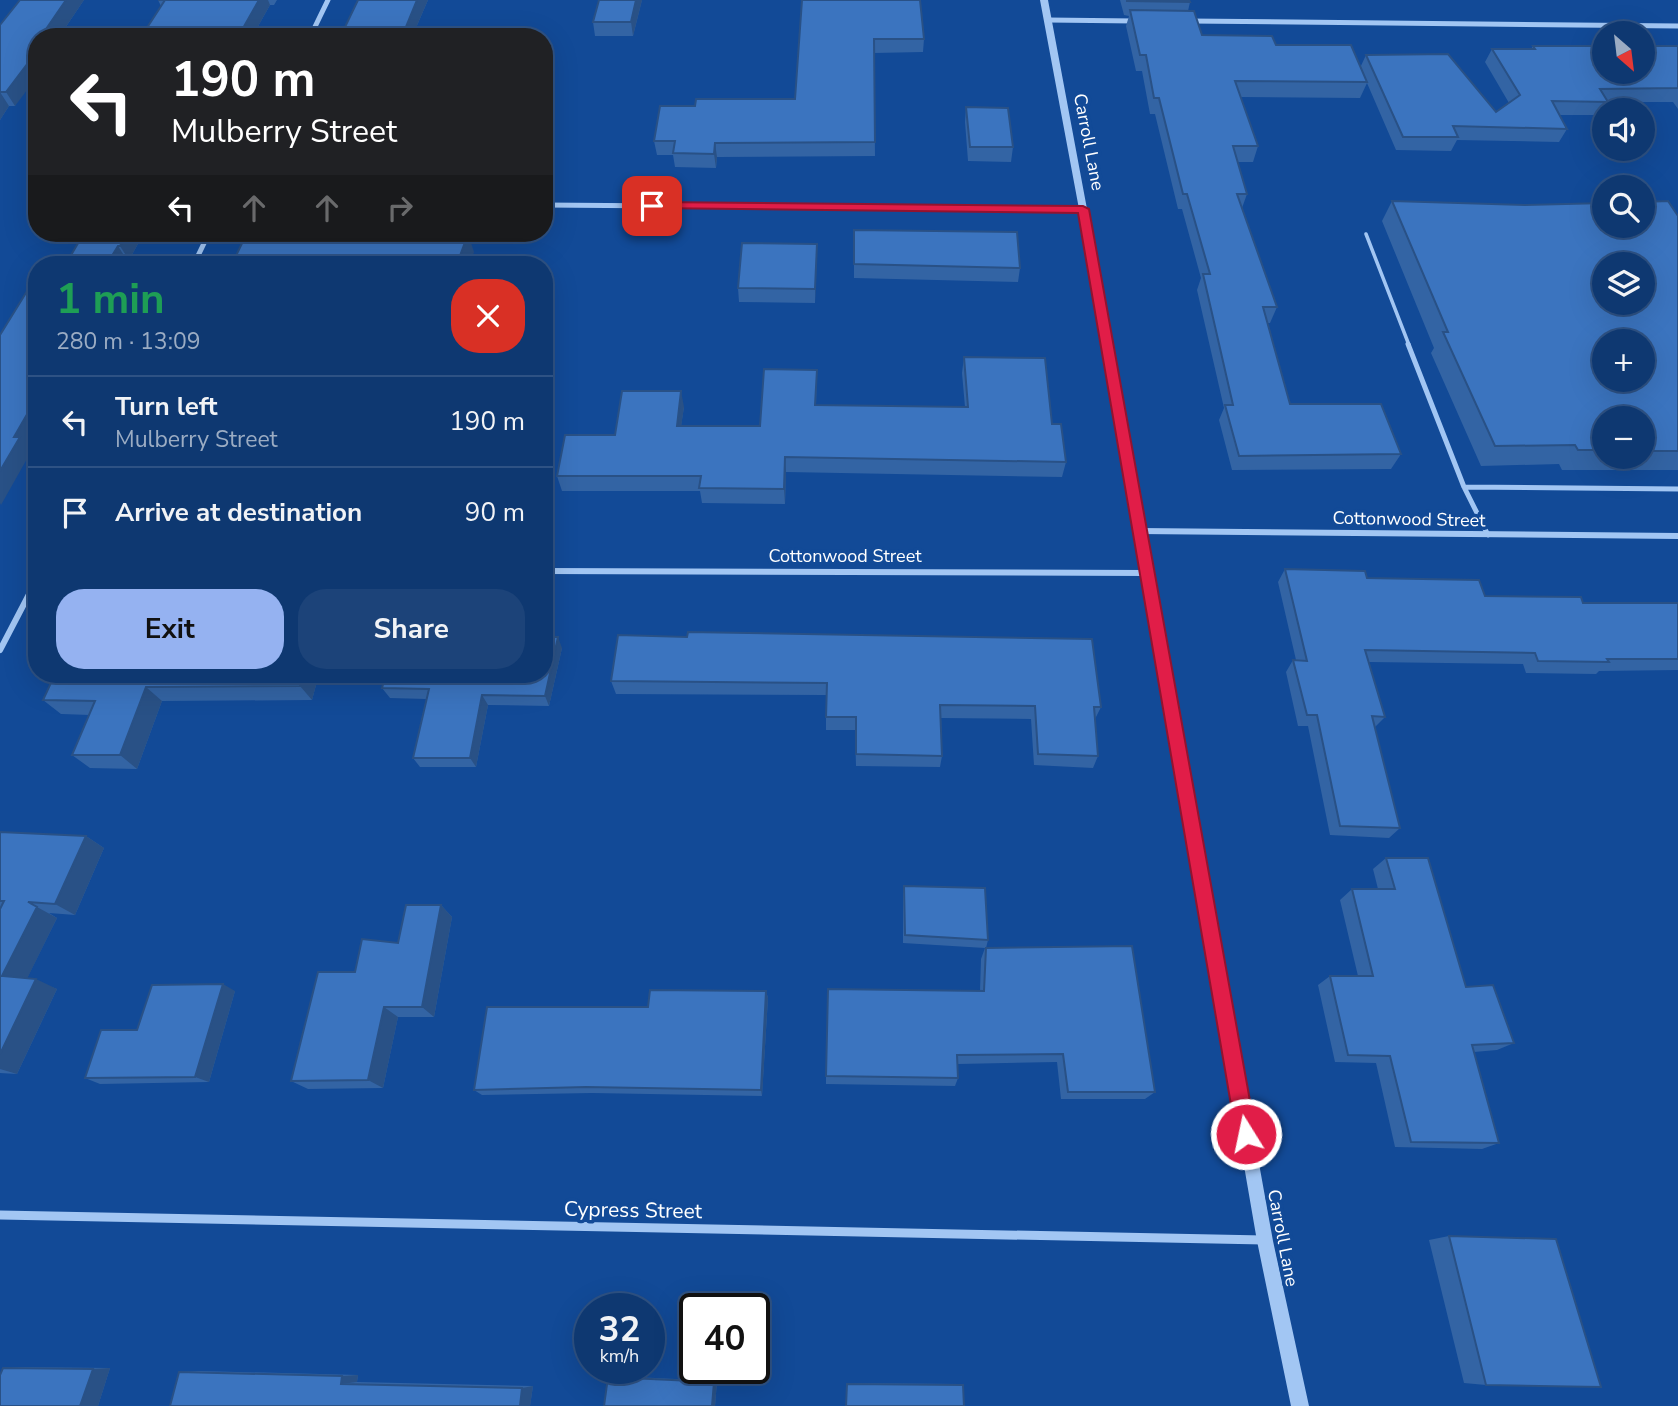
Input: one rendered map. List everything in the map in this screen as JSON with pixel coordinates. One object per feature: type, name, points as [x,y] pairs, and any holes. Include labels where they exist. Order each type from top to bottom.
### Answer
[{"type":"street","points":[[314,28],[328,0]]},
{"type":"street","name":"Carroll Lane","points":[[1044,0],[1265,1241],[1300,1406]]},
{"type":"street","points":[[1048,20],[1146,21]]},
{"type":"street","points":[[1188,21],[1678,26]]},
{"type":"street","points":[[553,205],[1083,209]]},
{"type":"street","name":"Cottonwood Street","points":[[1139,531],[1678,536]]},
{"type":"street","name":"Cottonwood Street","points":[[553,571],[1146,573]]},
{"type":"street","points":[[0,650],[28,596]]},
{"type":"street","name":"Cypress Street","points":[[0,1215],[1265,1241]]},
{"type":"lane","points":[[1366,234],[1464,487],[1488,536]]},
{"type":"lane","points":[[1464,487],[1678,489]]},
{"type":"building","points":[[20,0],[66,0],[47,28],[28,28],[28,63],[6,92],[0,92],[0,25]]},
{"type":"building","points":[[165,0],[259,0],[243,28],[147,28]]},
{"type":"building","points":[[358,0],[417,0],[406,27],[345,27]]},
{"type":"building","points":[[599,0],[636,0],[631,22],[593,22]]},
{"type":"building","points":[[802,0],[920,0],[924,39],[874,39],[875,142],[715,143],[714,154],[673,153],[675,141],[654,141],[660,106],[695,106],[696,99],[795,99]]},
{"type":"building","points":[[1189,0],[1190,2],[1127,1]]},
{"type":"building","points":[[1130,10],[1194,11],[1202,35],[1272,36],[1276,45],[1351,45],[1367,82],[1235,81],[1258,146],[1233,146],[1247,194],[1237,194],[1277,307],[1263,307],[1290,404],[1381,404],[1401,454],[1239,456],[1225,405],[1233,405],[1203,274],[1210,274],[1187,194],[1183,194],[1159,98],[1154,98],[1146,55],[1140,55]]},
{"type":"building","points":[[1533,46],[1592,46],[1592,84],[1656,84],[1656,46],[1678,46],[1678,88],[1600,89],[1606,98],[1592,98],[1592,102],[1552,101],[1567,129],[1453,126],[1458,137],[1403,137],[1366,55],[1448,54],[1496,112],[1520,95],[1492,49],[1535,49]]},
{"type":"building","points":[[966,107],[1008,108],[1013,147],[970,147]]},
{"type":"building","points":[[1392,201],[1525,205],[1592,203],[1592,238],[1655,238],[1655,202],[1668,201],[1678,216],[1678,451],[1655,451],[1655,406],[1592,406],[1592,450],[1578,450],[1575,445],[1495,446],[1443,332],[1448,332]]},
{"type":"building","points":[[854,230],[1017,232],[1020,268],[854,264]]},
{"type":"building","points":[[79,242],[122,242],[112,256],[71,256]]},
{"type":"building","points":[[243,242],[465,242],[460,256],[236,256]]},
{"type":"building","points":[[742,243],[817,244],[815,289],[738,288]]},
{"type":"building","points":[[28,290],[28,413],[14,437],[20,437],[0,471],[0,335]]},
{"type":"building","points":[[964,357],[1045,358],[1052,424],[1061,424],[1066,462],[785,457],[784,489],[699,488],[701,476],[557,476],[565,435],[615,435],[622,391],[681,391],[677,426],[760,426],[764,369],[817,370],[815,405],[968,407]]},
{"type":"building","points":[[1285,569],[1365,571],[1367,578],[1479,580],[1485,596],[1581,597],[1583,603],[1678,603],[1678,659],[1538,661],[1535,653],[1365,650],[1385,717],[1372,716],[1400,828],[1340,826],[1317,715],[1307,715],[1293,660],[1307,661]]},
{"type":"building","points":[[688,632],[1092,639],[1101,707],[1094,707],[1098,756],[1038,754],[1035,706],[940,705],[942,756],[856,754],[856,717],[826,717],[827,683],[611,681],[618,635],[687,637]]},
{"type":"building","points":[[553,637],[558,637],[553,660]]},
{"type":"building","points":[[51,683],[301,683],[300,686],[146,687],[120,755],[72,755],[95,701],[43,700]]},
{"type":"building","points":[[383,683],[548,683],[545,696],[482,695],[470,758],[413,758],[429,689],[382,688]]},
{"type":"building","points":[[0,832],[86,836],[55,904],[28,902],[37,907],[2,976],[36,979],[0,1054],[0,909],[4,901],[0,901]]},
{"type":"building","points":[[1386,858],[1428,858],[1466,987],[1493,985],[1514,1043],[1472,1045],[1499,1143],[1411,1142],[1390,1056],[1348,1055],[1330,976],[1373,976],[1352,889],[1395,889]]},
{"type":"building","points":[[904,886],[985,888],[988,940],[905,935]]},
{"type":"building","points":[[406,905],[441,905],[422,1007],[384,1007],[368,1080],[291,1081],[318,972],[355,972],[362,939],[398,943]]},
{"type":"building","points":[[1132,946],[1155,1092],[1068,1092],[1063,1054],[957,1055],[958,1078],[826,1076],[828,989],[984,991],[986,948]]},
{"type":"building","points":[[223,984],[195,1077],[85,1078],[101,1030],[137,1030],[152,985]]},
{"type":"building","points":[[650,990],[766,991],[761,1090],[586,1087],[474,1090],[487,1007],[648,1007]]},
{"type":"building","points":[[1449,1236],[1556,1239],[1601,1387],[1486,1385]]},
{"type":"building","points":[[3,1368],[93,1369],[80,1406],[0,1406],[0,1375]]},
{"type":"building","points":[[179,1372],[342,1376],[341,1384],[522,1388],[520,1406],[170,1406]]},
{"type":"building","points":[[665,1380],[679,1380],[679,1384],[714,1384],[712,1406],[604,1406],[607,1384],[665,1384]]},
{"type":"building","points":[[847,1384],[963,1385],[964,1406],[846,1406]]},
{"type":"route","points":[[652,206],[1083,209],[1246,1134]]}]
